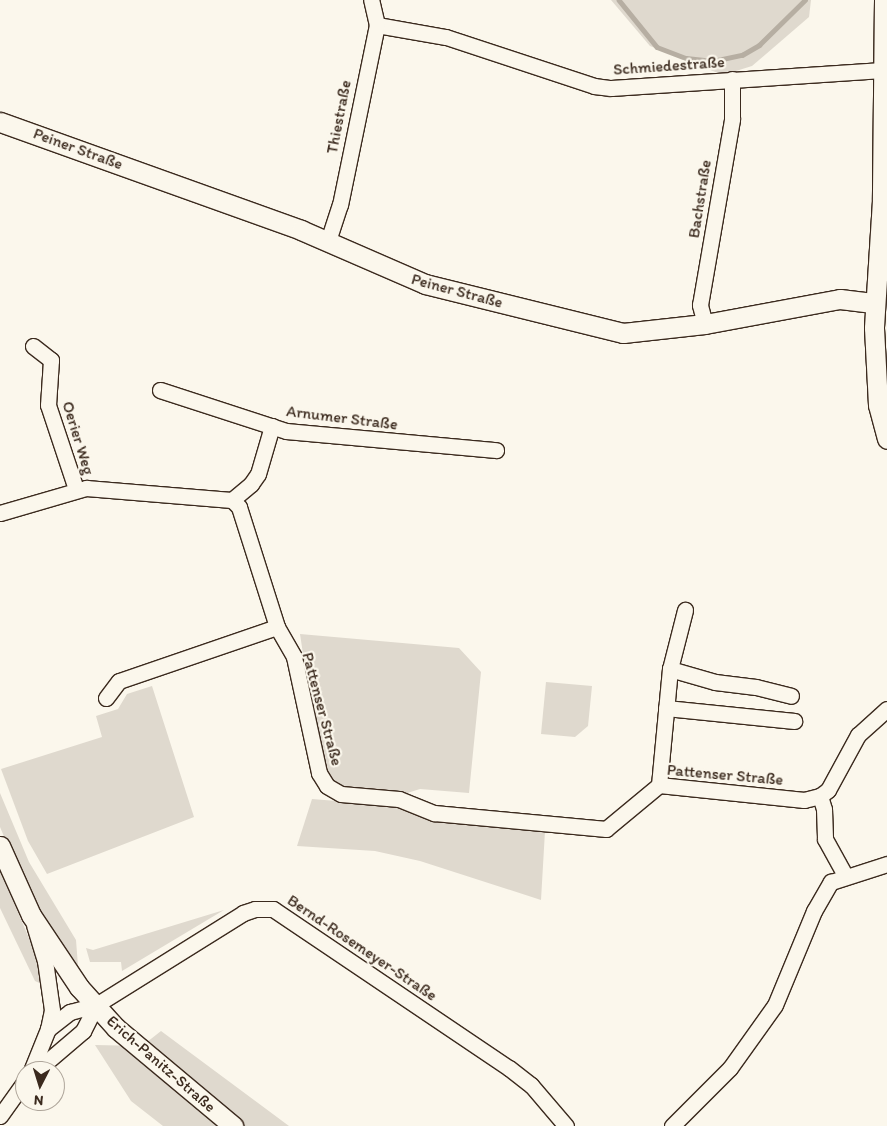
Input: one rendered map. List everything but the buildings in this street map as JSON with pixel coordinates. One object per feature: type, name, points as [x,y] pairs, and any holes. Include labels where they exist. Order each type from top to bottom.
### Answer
[{"type":"street","name":"Thiestraße","points":[[328,241],[340,205],[377,25],[371,0]]},
{"type":"street","points":[[884,0],[881,303],[875,374],[887,439]]},
{"type":"street","name":"Schmiedestraße","points":[[377,25],[446,37],[594,86],[619,89],[882,70]]},
{"type":"street","name":"Bachstraße","points":[[705,324],[700,305],[732,119],[732,80]]},
{"type":"street","name":"Peiner Straße","points":[[0,122],[328,241],[424,284],[623,334],[705,324],[840,299],[881,303]]},
{"type":"street","name":"Oerier Weg","points":[[33,346],[51,360],[48,405],[76,489]]},
{"type":"street","name":"Arnumer Straße","points":[[160,390],[286,431],[496,450]]},
{"type":"street","points":[[0,513],[76,489],[232,500],[251,484],[258,474],[272,426]]},
{"type":"street","name":"Pattenser Straße","points":[[232,500],[239,507],[277,627],[294,657],[319,773],[327,786],[341,794],[399,799],[434,814],[606,829],[659,785],[804,800],[820,796]]},
{"type":"street","points":[[659,785],[670,669],[684,610]]},
{"type":"street","points":[[106,698],[119,681],[277,627]]},
{"type":"street","points":[[670,669],[715,682],[756,687],[791,696]]},
{"type":"street","points":[[666,708],[794,722]]},
{"type":"street","points":[[849,876],[825,839],[824,809],[820,796],[828,790],[858,735],[887,709]]},
{"type":"street","name":"Erich-Panitz-Straße","points":[[0,846],[31,915],[80,987],[161,1069],[233,1126]]},
{"type":"street","points":[[672,1126],[730,1068],[775,1005],[814,911],[831,882],[887,864]]},
{"type":"street","name":"Bernd-Rosemeyer-Straße","points":[[96,1005],[243,913],[255,909],[272,909],[509,1068],[531,1085],[566,1126]]},
{"type":"street","points":[[31,915],[51,991],[52,1010],[48,1029],[34,1061]]},
{"type":"street","points":[[48,1029],[70,1012],[96,1005]]},
{"type":"street","points":[[48,1061],[83,1031],[96,1005]]},
{"type":"street","points":[[0,1116],[15,1096]]},
{"type":"shaded area","points":[[611,0],[811,0],[809,17],[752,66],[723,75],[650,46]]},
{"type":"shaded area","points":[[300,634],[459,648],[481,672],[469,793],[420,789],[401,795],[340,791],[320,767]]},
{"type":"shaded area","points":[[546,682],[592,686],[588,726],[575,737],[541,734]]},
{"type":"shaded area","points":[[152,686],[194,817],[47,874],[28,841],[1,769],[102,737],[96,716],[118,709],[127,694]]},
{"type":"shaded area","points":[[0,793],[29,862],[76,940],[78,966],[48,924],[19,872],[0,827]]},
{"type":"shaded area","points":[[312,799],[398,806],[431,822],[545,831],[541,900],[420,861],[375,851],[297,846]]},
{"type":"shaded area","points":[[0,870],[34,950],[46,986],[35,981],[0,908]]},
{"type":"shaded area","points":[[224,910],[122,971],[121,962],[90,962],[86,948],[93,950]]},
{"type":"shaded area","points":[[161,1031],[289,1126],[163,1126],[131,1101],[95,1045],[142,1046]]},
{"type":"waterway","points":[[619,0],[657,47],[686,58],[713,61],[742,55],[759,45],[805,0]]},
{"type":"tram line","points":[[887,323],[887,340]]}]
